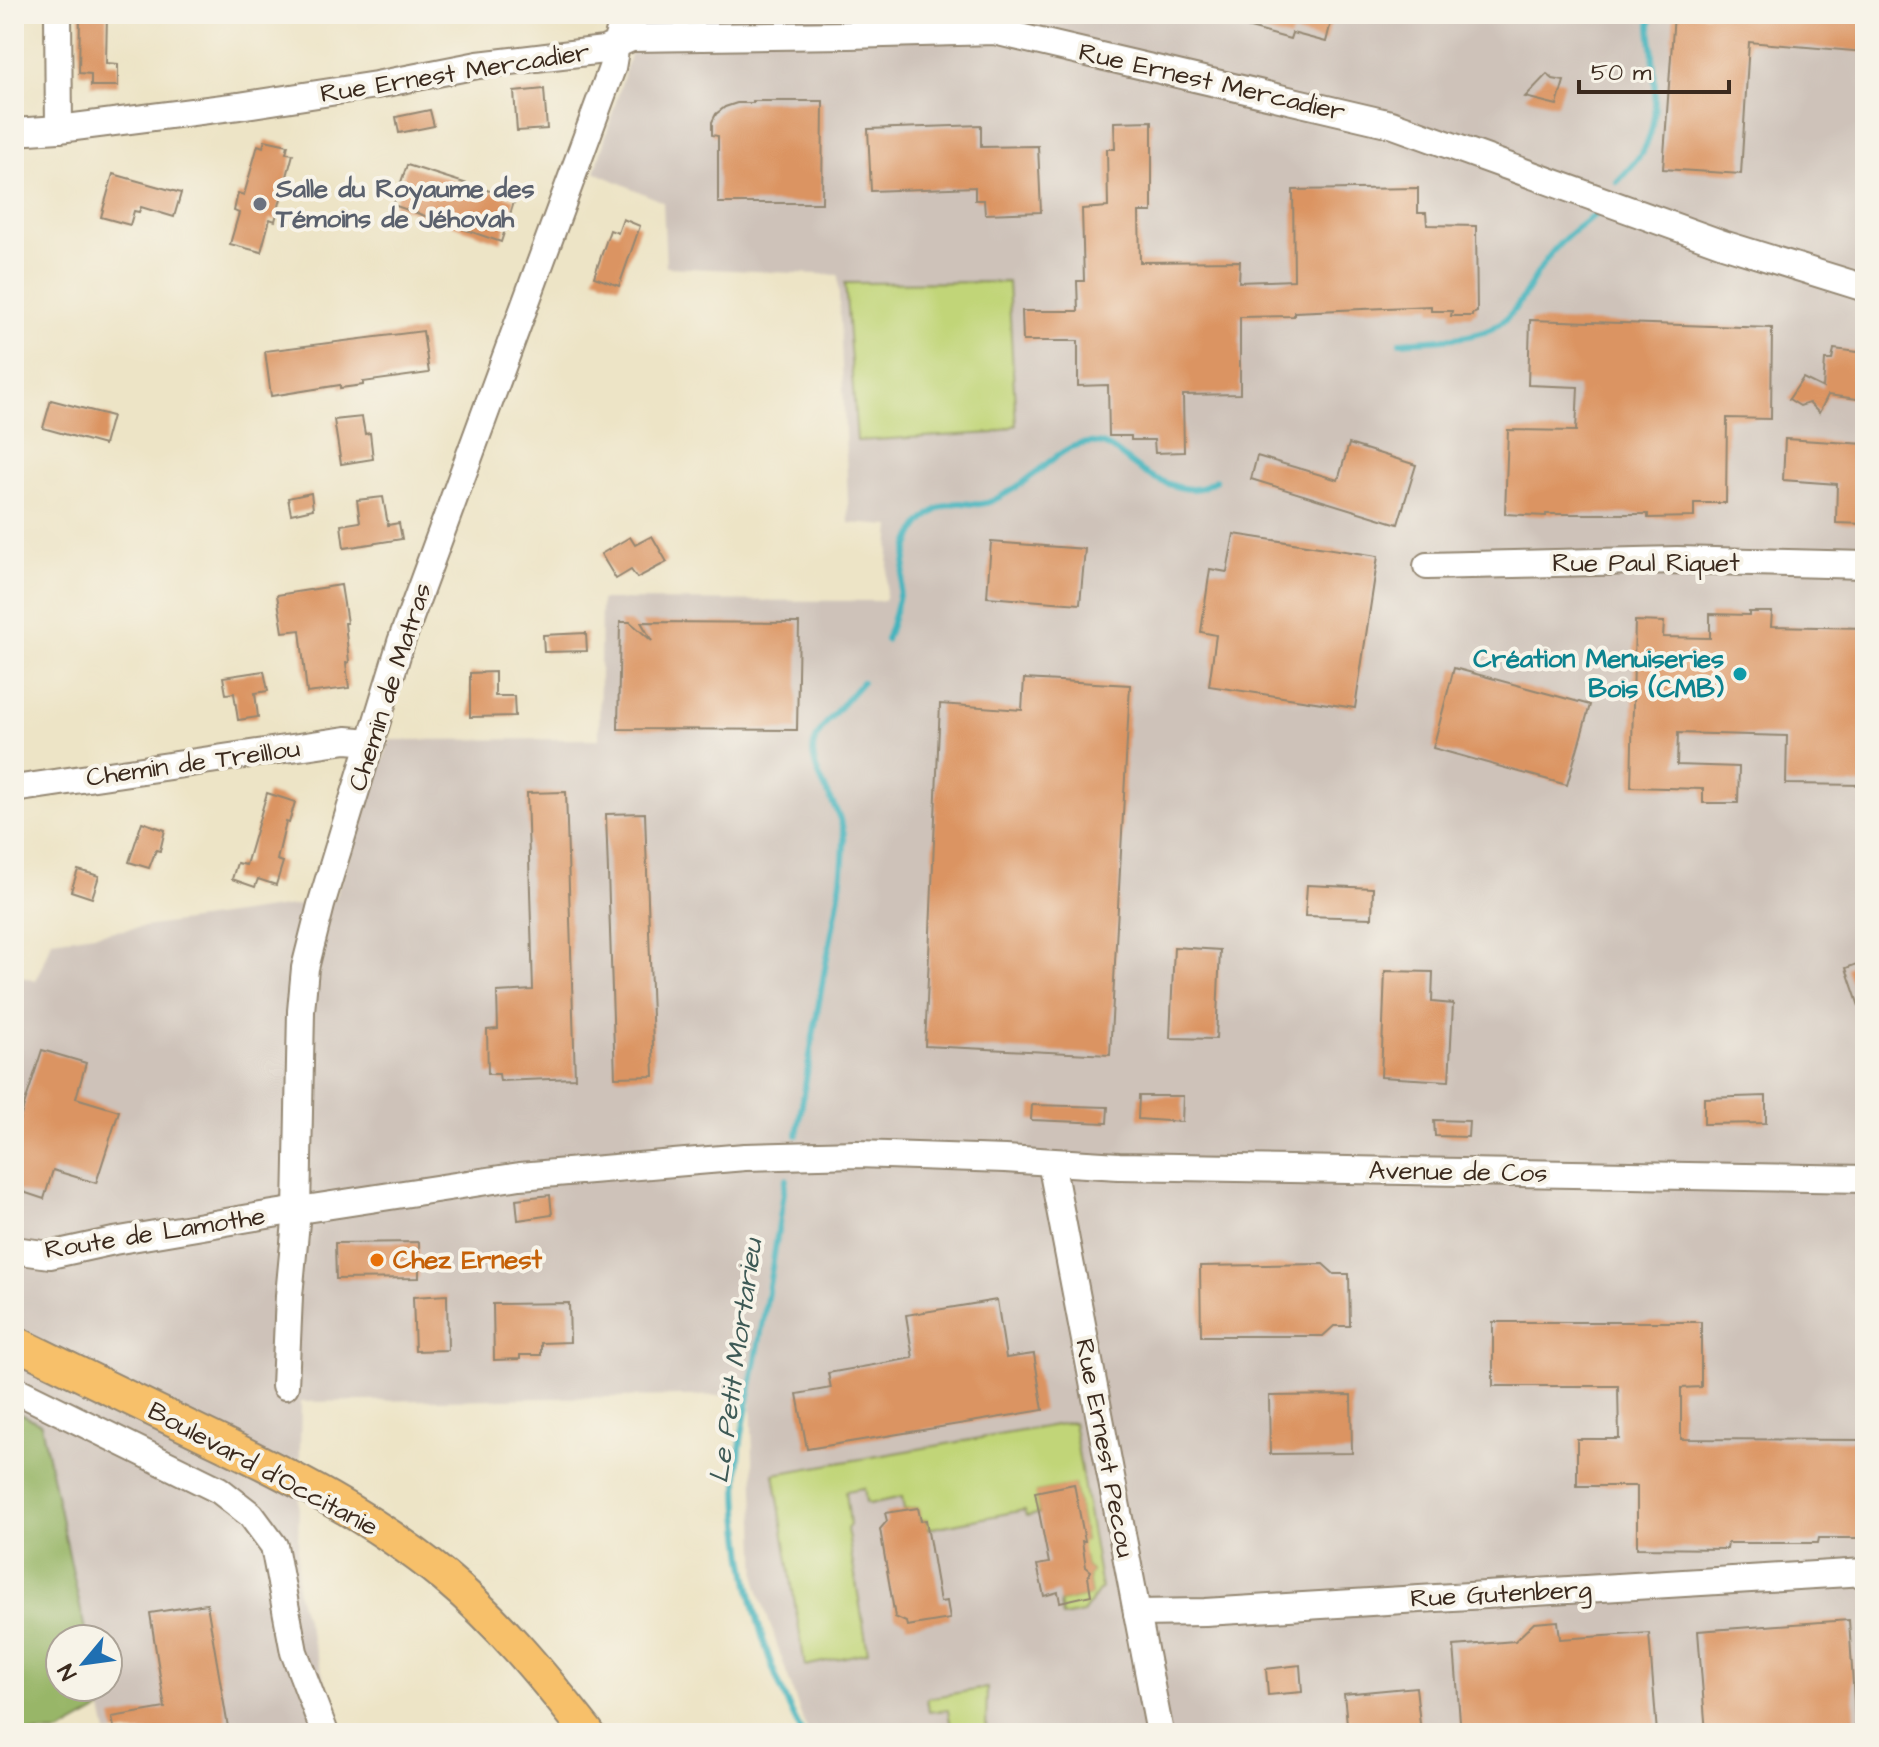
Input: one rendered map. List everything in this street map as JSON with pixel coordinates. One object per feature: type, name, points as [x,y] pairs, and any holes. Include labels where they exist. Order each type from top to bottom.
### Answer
[{"type":"main road","name":"Boulevard d'Occitanie","points":[[14,1342],[292,1478],[395,1539],[490,1618],[541,1674],[588,1733]]},
{"type":"street","points":[[58,14],[59,129]]},
{"type":"street","name":"Chemin de Matras","points":[[285,1386],[297,1211],[301,1011],[305,968],[321,905],[401,642],[612,68],[625,14]]},
{"type":"street","name":"Rue Ernest Mercadier","points":[[14,132],[59,129],[360,88],[478,65],[604,50],[631,38],[994,31],[1391,124],[1723,244],[1865,288]]},
{"type":"street","name":"Rue Paul Riquet","points":[[1427,566],[1677,560],[1865,565]]},
{"type":"street","name":"Chemin de Treillou","points":[[14,789],[346,740],[372,742]]},
{"type":"street","name":"Avenue de Cos","points":[[297,1211],[520,1176],[745,1157],[857,1154],[1119,1166],[1865,1179]]},
{"type":"street","name":"Rue Ernest Pecou","points":[[1051,1162],[1160,1733]]},
{"type":"street","name":"Route de Lamothe","points":[[14,1250],[50,1255],[297,1211]]},
{"type":"street","points":[[14,1389],[219,1490],[251,1515],[274,1546],[294,1652],[325,1733]]},
{"type":"street","name":"Rue Gutenberg","points":[[1137,1613],[1221,1611],[1865,1572]]},
{"type":"shaded area","points":[[642,14],[1865,14],[1865,1733],[809,1733],[757,1586],[751,1395],[301,1402],[297,1592],[341,1733],[107,1733],[100,1703],[124,1703],[124,1623],[84,1623],[41,1424],[14,1410],[14,974],[36,981],[52,940],[334,900],[390,740],[599,739],[601,600],[885,601],[891,526],[849,523],[838,275],[666,267],[663,202],[595,172]]},
{"type":"green space","points":[[1008,282],[1016,425],[994,433],[857,441],[845,283]]},
{"type":"green space","points":[[14,1410],[41,1424],[84,1623],[44,1623],[44,1703],[101,1703],[102,1709],[59,1733],[14,1733]]},
{"type":"green space","points":[[1073,1422],[1101,1588],[1083,1613],[1062,1617],[1060,1602],[1091,1595],[1088,1577],[1091,1571],[1086,1567],[1084,1556],[1057,1546],[1085,1540],[1074,1485],[1036,1492],[1039,1514],[1026,1516],[1024,1510],[928,1529],[926,1520],[921,1521],[918,1508],[904,1510],[902,1497],[870,1504],[866,1502],[864,1488],[846,1491],[850,1525],[847,1529],[868,1652],[805,1666],[774,1474]]},
{"type":"green space","points":[[987,1688],[986,1733],[952,1733],[948,1710],[929,1712],[927,1698]]},
{"type":"building","points":[[80,14],[107,14],[106,63],[118,64],[118,86],[91,86],[91,74],[79,73]]},
{"type":"building","points":[[1217,14],[1333,14],[1326,42],[1292,33],[1290,39],[1217,19]]},
{"type":"building","points":[[1674,14],[1865,14],[1865,52],[1749,42],[1741,174],[1663,169]]},
{"type":"building","points":[[1547,74],[1564,81],[1557,105],[1525,97]]},
{"type":"building","points":[[544,89],[547,129],[517,131],[514,92]]},
{"type":"building","points":[[753,101],[823,101],[822,203],[718,203],[718,136],[712,135],[712,122],[725,107]]},
{"type":"building","points":[[430,110],[434,126],[399,133],[396,117]]},
{"type":"building","points":[[1152,121],[1152,212],[1139,212],[1140,262],[1240,261],[1239,282],[1294,280],[1293,190],[1418,188],[1418,213],[1426,213],[1427,225],[1476,226],[1477,312],[1472,316],[1451,316],[1452,311],[1431,311],[1431,306],[1240,317],[1240,394],[1183,395],[1184,452],[1155,453],[1154,440],[1109,436],[1108,385],[1078,386],[1078,341],[1023,341],[1022,311],[1078,311],[1077,281],[1084,281],[1082,209],[1108,207],[1107,149],[1115,149],[1114,122]]},
{"type":"building","points":[[981,125],[981,147],[1038,146],[1041,212],[985,214],[984,200],[975,200],[975,187],[871,191],[868,129]]},
{"type":"building","name":"Salle du Royaume des Témoins de Jéhovah","points":[[265,140],[288,145],[286,153],[293,154],[275,221],[270,219],[261,252],[230,244],[239,213],[234,211],[238,193],[244,195],[258,145],[263,147]]},
{"type":"building","points":[[407,165],[515,199],[501,242],[393,205]]},
{"type":"building","points":[[113,174],[181,193],[174,217],[141,207],[139,212],[134,211],[130,225],[101,217]]},
{"type":"building","points":[[623,219],[640,226],[619,286],[594,277],[610,230],[618,233]]},
{"type":"building","points":[[1530,320],[1772,328],[1771,419],[1727,418],[1726,503],[1694,503],[1694,517],[1505,514],[1508,430],[1576,431],[1578,387],[1528,385]]},
{"type":"building","points":[[423,331],[429,373],[271,396],[265,351]]},
{"type":"building","points":[[1834,349],[1865,353],[1865,400],[1828,395],[1819,413],[1809,403],[1800,406],[1789,399],[1803,378],[1823,388],[1825,360],[1832,360]]},
{"type":"building","points":[[51,400],[112,416],[104,445],[43,428]]},
{"type":"building","points":[[362,417],[365,434],[370,433],[373,459],[341,464],[334,420]]},
{"type":"building","points":[[1785,439],[1865,444],[1865,524],[1836,523],[1837,484],[1783,480]]},
{"type":"building","points":[[1349,444],[1416,465],[1398,524],[1251,479],[1257,456],[1338,480]]},
{"type":"building","points":[[311,493],[313,509],[291,514],[288,498]]},
{"type":"building","points":[[383,497],[388,525],[399,523],[402,539],[344,548],[341,525],[360,522],[357,500]]},
{"type":"building","points":[[1234,534],[1378,556],[1355,708],[1209,686],[1216,635],[1201,632],[1210,569],[1227,572]]},
{"type":"building","points":[[652,536],[667,562],[637,578],[631,570],[616,579],[601,554],[630,537],[635,545]]},
{"type":"building","points":[[991,542],[1085,549],[1080,604],[987,597]]},
{"type":"building","points":[[341,585],[347,623],[349,688],[307,693],[300,630],[283,632],[277,595]]},
{"type":"building","points":[[1749,612],[1772,612],[1771,626],[1865,628],[1865,785],[1786,784],[1787,736],[1678,733],[1677,765],[1739,767],[1738,803],[1703,803],[1703,789],[1631,787],[1635,621],[1664,622],[1663,637],[1710,638],[1710,614],[1749,615]]},
{"type":"building","points":[[620,622],[630,622],[652,641],[641,622],[799,623],[797,730],[618,729]]},
{"type":"building","points":[[586,633],[587,651],[544,652],[543,635]]},
{"type":"building","points":[[1454,668],[1590,705],[1567,785],[1433,748]]},
{"type":"building","points":[[264,671],[268,691],[255,693],[258,717],[238,720],[234,693],[226,694],[223,677]]},
{"type":"building","points":[[495,672],[495,696],[514,696],[515,716],[470,717],[470,673]]},
{"type":"building","points":[[1024,679],[1130,685],[1110,1055],[925,1046],[940,704],[1022,710]]},
{"type":"building","points":[[566,792],[575,1078],[500,1081],[499,1074],[488,1074],[487,1030],[498,1029],[497,992],[533,990],[527,793]]},
{"type":"building","points":[[267,793],[295,802],[289,823],[286,822],[277,860],[283,862],[276,885],[258,879],[255,887],[232,879],[237,863],[246,865]]},
{"type":"building","points":[[645,813],[654,1076],[615,1077],[606,814]]},
{"type":"building","points":[[142,822],[165,830],[160,851],[156,850],[149,868],[129,862]]},
{"type":"building","points":[[78,870],[99,876],[92,898],[71,891]]},
{"type":"building","points":[[1307,885],[1373,888],[1372,918],[1305,916]]},
{"type":"building","points":[[1174,947],[1220,950],[1216,1039],[1170,1038]]},
{"type":"building","points":[[1865,961],[1865,1014],[1862,1015],[1846,968]]},
{"type":"building","points":[[1385,971],[1433,972],[1432,1002],[1453,1004],[1449,1081],[1381,1077]]},
{"type":"building","points":[[42,1050],[86,1063],[76,1098],[119,1111],[96,1183],[53,1170],[44,1199],[14,1189],[14,1137]]},
{"type":"building","points":[[1139,1096],[1183,1096],[1182,1122],[1138,1119]]},
{"type":"building","points":[[1766,1096],[1766,1123],[1704,1124],[1704,1098]]},
{"type":"building","points":[[1032,1105],[1108,1107],[1107,1123],[1031,1120]]},
{"type":"building","points":[[1434,1120],[1469,1121],[1468,1137],[1435,1136]]},
{"type":"building","points":[[550,1195],[552,1215],[518,1220],[516,1199]]},
{"type":"building","name":"Chez Ernest","points":[[419,1242],[419,1278],[336,1279],[335,1243]]},
{"type":"building","points":[[1323,1264],[1334,1274],[1349,1274],[1350,1326],[1334,1326],[1323,1336],[1201,1336],[1200,1266]]},
{"type":"building","points":[[447,1295],[448,1350],[415,1351],[413,1297]]},
{"type":"building","points":[[997,1300],[1006,1358],[1034,1354],[1043,1410],[807,1449],[797,1394],[831,1388],[828,1373],[913,1358],[906,1315]]},
{"type":"building","points":[[569,1303],[570,1342],[541,1343],[541,1355],[494,1360],[493,1304]]},
{"type":"building","points":[[1493,1322],[1701,1322],[1701,1387],[1681,1388],[1681,1439],[1865,1440],[1865,1538],[1819,1538],[1818,1543],[1728,1543],[1727,1549],[1637,1548],[1637,1486],[1577,1486],[1577,1439],[1619,1439],[1618,1386],[1493,1386]]},
{"type":"building","points":[[1351,1395],[1352,1453],[1270,1454],[1269,1396]]},
{"type":"building","points":[[1074,1484],[1085,1541],[1082,1541],[1086,1567],[1091,1571],[1088,1577],[1091,1595],[1060,1602],[1058,1592],[1044,1596],[1037,1565],[1049,1563],[1035,1492]]},
{"type":"building","points":[[918,1508],[921,1521],[926,1520],[940,1602],[947,1601],[950,1619],[907,1626],[906,1622],[895,1617],[880,1529],[887,1521],[885,1513]]},
{"type":"building","points":[[207,1604],[229,1733],[115,1733],[112,1717],[165,1708],[150,1613]]},
{"type":"building","points":[[1849,1620],[1856,1733],[1706,1733],[1698,1631]]},
{"type":"building","points":[[1558,1621],[1560,1639],[1649,1633],[1657,1733],[1461,1733],[1454,1646],[1515,1641],[1534,1623]]},
{"type":"building","points":[[1300,1665],[1302,1692],[1268,1695],[1266,1669]]},
{"type":"building","points":[[1416,1687],[1421,1733],[1348,1733],[1344,1694]]},
{"type":"waterway","name":"Le Petit Mortarieu","points":[[1617,182],[1644,148],[1653,122],[1655,94],[1651,14]]},
{"type":"waterway","name":"Le Petit Mortarieu","points":[[1400,342],[1464,337],[1498,325],[1515,309],[1554,250],[1596,214]]},
{"type":"waterway","name":"Le Petit Mortarieu","points":[[886,640],[911,541],[925,519],[942,507],[955,503],[981,504],[992,501],[1024,482],[1062,453],[1087,443],[1106,446],[1146,474],[1174,486],[1200,488],[1216,480]]},
{"type":"waterway","name":"Le Petit Mortarieu","points":[[797,1135],[839,896],[844,841],[839,817],[816,767],[814,744],[828,721],[862,682]]},
{"type":"waterway","name":"Le Petit Mortarieu","points":[[786,1179],[742,1433],[738,1480],[742,1545],[755,1611],[775,1674],[802,1733]]},
{"type":"place","name":"Salle du Royaume des Témoins de Jéhovah","points":[[260,204]]},
{"type":"place","name":"Création Menuiseries Bois (CMB)","points":[[1740,674]]},
{"type":"place","name":"Chez Ernest","points":[[377,1260]]}]
